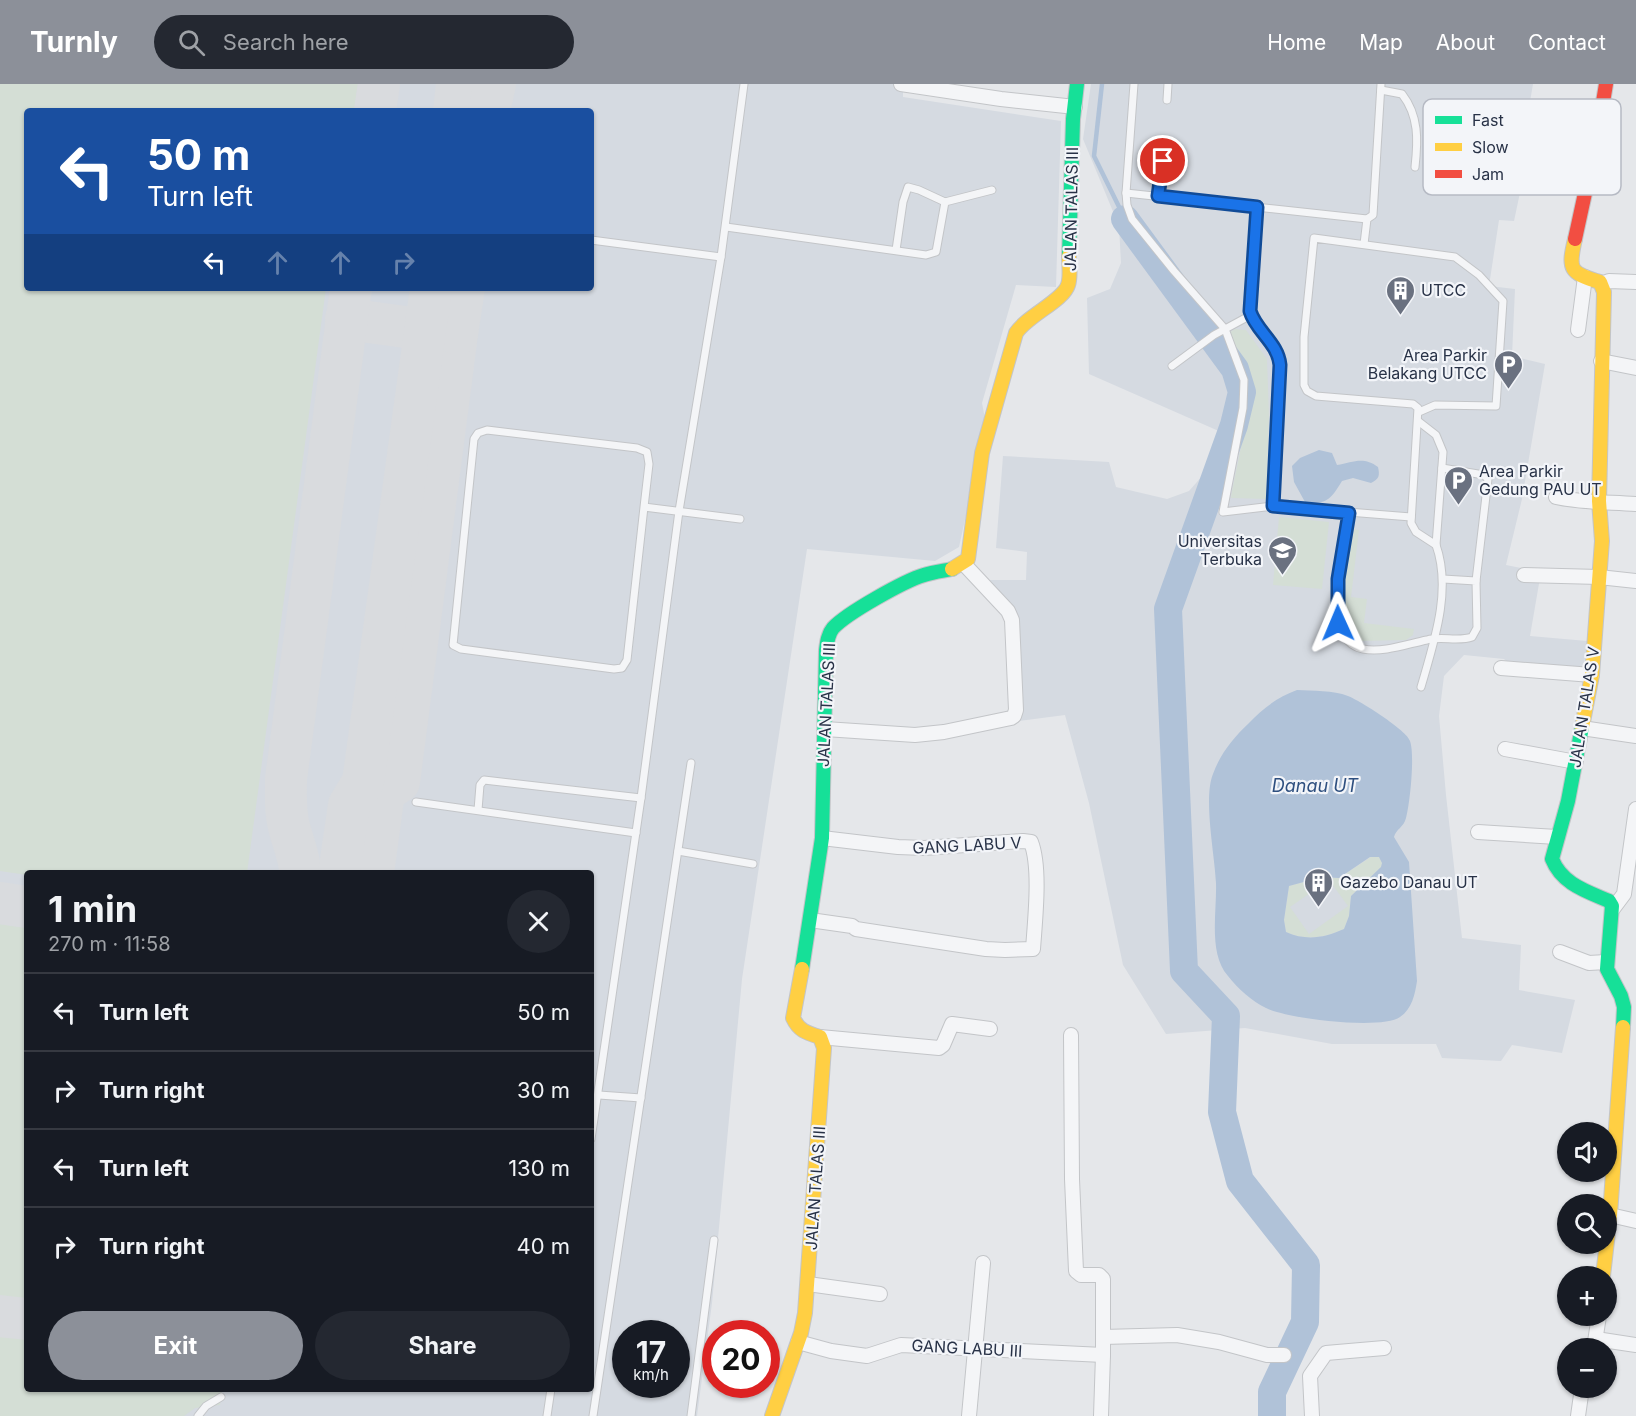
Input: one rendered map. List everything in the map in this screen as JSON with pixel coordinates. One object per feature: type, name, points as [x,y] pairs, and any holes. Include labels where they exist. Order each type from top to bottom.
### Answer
[{"type":"street","points":[[902,84],[1074,107]]},
{"type":"street","name":"JALAN TALAS III","points":[[772,1416],[804,1320],[808,1284],[824,1044],[820,1037],[803,1032],[796,1025],[794,1018],[822,838],[826,650],[834,628],[912,579],[958,567],[968,559],[982,453],[1016,333],[1024,322],[1058,298],[1068,285],[1074,107],[1077,84]]},
{"type":"street","points":[[1603,99],[1606,84]]},
{"type":"street","points":[[1585,195],[1570,260],[1572,269],[1601,284],[1609,281],[1636,282]]},
{"type":"street","points":[[1578,330],[1585,276]]},
{"type":"street","name":"JALAN TALAS V","points":[[1601,284],[1604,292],[1599,501],[1602,541],[1592,675],[1568,801],[1552,858],[1560,875],[1568,882],[1609,901],[1612,910]]},
{"type":"street","points":[[1601,361],[1636,368]]},
{"type":"street","points":[[1556,497],[1580,502],[1636,504]]},
{"type":"street","points":[[825,729],[901,735],[929,734],[1014,716],[1016,710],[1012,620],[1008,611],[964,564]]},
{"type":"street","points":[[1524,575],[1599,577],[1636,581]]},
{"type":"street","points":[[1501,668],[1592,675]]},
{"type":"street","points":[[1582,728],[1636,736]]},
{"type":"street","points":[[1505,749],[1576,762]]},
{"type":"street","points":[[1612,1194],[1629,1001],[1608,974],[1606,962],[1612,910],[1624,894],[1636,809]]},
{"type":"street","points":[[1478,832],[1557,837]]},
{"type":"street","name":"GANG LABU V","points":[[810,920],[986,949],[1033,949],[1036,884],[1031,842],[924,848],[822,838]]},
{"type":"street","points":[[1560,952],[1589,963],[1606,962]]},
{"type":"street","points":[[820,1037],[939,1047],[943,1046],[952,1024],[990,1029]]},
{"type":"street","points":[[1071,1035],[1072,1179],[1076,1271],[1081,1275],[1102,1277],[1101,1416]]},
{"type":"street","points":[[1617,1217],[1636,1221]]},
{"type":"street","points":[[969,1416],[983,1263]]},
{"type":"street","points":[[808,1284],[880,1294]]},
{"type":"street","points":[[1103,1337],[1177,1335],[1219,1342],[1267,1355],[1284,1355]]},
{"type":"street","name":"GANG LABU III","points":[[798,1342],[831,1351],[867,1356],[901,1345],[1103,1355]]},
{"type":"street","points":[[1617,1344],[1636,1344]]},
{"type":"street","points":[[1312,1416],[1310,1376],[1326,1353],[1384,1348]]},
{"type":"street","points":[[1578,1416],[1581,1398]]},
{"type":"lane","points":[[594,1122],[680,511],[726,227],[744,84]]},
{"type":"lane","points":[[1134,84],[1126,193],[1132,219],[1174,272],[1225,329],[1241,370],[1244,391],[1243,408],[1223,512],[1273,506],[1411,517]]},
{"type":"lane","points":[[1167,100],[1168,84]]},
{"type":"lane","points":[[1126,193],[1367,219],[1373,215],[1381,87],[1402,94],[1410,105],[1417,126],[1418,145],[1415,167]]},
{"type":"lane","points":[[1158,196],[1163,161]]},
{"type":"lane","points":[[896,250],[903,202],[908,187],[945,202],[992,190]]},
{"type":"lane","points":[[726,227],[926,255],[936,252],[945,202]]},
{"type":"lane","points":[[1257,207],[1251,315],[1255,324],[1276,350],[1280,360],[1273,506]]},
{"type":"lane","points":[[1364,244],[1367,219]]},
{"type":"lane","points":[[1419,411],[1435,405],[1496,406],[1503,302],[1479,275],[1455,257],[1314,238],[1304,337],[1305,388],[1310,394],[1316,396],[1417,406],[1419,411],[1411,517],[1413,530],[1436,545]]},
{"type":"lane","points":[[594,240],[721,257]]},
{"type":"lane","points":[[1172,366],[1214,335],[1251,315]]},
{"type":"lane","points":[[1418,421],[1436,435],[1443,452],[1436,545],[1443,579],[1435,638],[1421,687]]},
{"type":"lane","points":[[487,430],[637,448],[647,452],[649,464],[644,507],[627,660],[622,668],[614,669],[461,649],[453,645],[474,439],[478,433],[487,430]]},
{"type":"lane","points":[[1349,513],[1338,579],[1337,615],[1345,639],[1354,647],[1375,650],[1435,638],[1468,639],[1475,635],[1477,628],[1476,581],[1488,479],[1484,475],[1442,468]]},
{"type":"lane","points":[[644,507],[740,519]]},
{"type":"lane","points":[[1443,579],[1476,581]]},
{"type":"lane","points":[[593,1416],[692,763]]},
{"type":"lane","points":[[478,810],[480,785],[484,780],[641,798]]},
{"type":"lane","points":[[416,802],[636,833]]},
{"type":"lane","points":[[678,851],[753,864]]},
{"type":"lane","points":[[599,1095],[641,1098]]},
{"type":"lane","points":[[691,1416],[714,1240]]},
{"type":"lane","points":[[547,1416],[551,1392]]},
{"type":"lane","points":[[198,1416],[206,1406],[221,1397]]},
{"type":"shaded area","points":[[0,84],[903,84],[903,97],[1061,121],[1056,287],[1016,285],[982,403],[986,424],[959,547],[935,561],[807,549],[742,979],[712,1303],[710,1320],[702,1320],[702,1378],[697,1416],[0,1416]]},
{"type":"shaded area","points":[[0,84],[358,84],[354,108],[24,108],[24,291],[326,291],[247,870],[24,870],[24,875],[0,871]]},
{"type":"shaded area","name":"Universitas Terbuka","points":[[1091,84],[1533,84],[1530,99],[1423,99],[1423,195],[1520,195],[1514,221],[1499,220],[1489,286],[1515,289],[1512,356],[1545,364],[1522,499],[1506,565],[1541,572],[1530,636],[1587,641],[1582,681],[1521,675],[1504,659],[1464,655],[1444,676],[1439,716],[1462,938],[1521,945],[1519,990],[1575,1000],[1562,1053],[1512,1045],[1501,1061],[1442,1058],[1436,1044],[1332,1044],[1245,1028],[1166,1034],[1123,965],[1089,803],[1065,715],[1019,721],[1015,625],[977,580],[1026,580],[1027,552],[996,548],[1003,456],[1109,462],[1116,487],[1167,499],[1189,491],[1211,466],[1221,432],[1089,374],[1087,298],[1110,289],[1121,263],[1119,226],[1083,139]]},
{"type":"shaded area","points":[[1235,329],[1246,330],[1267,359],[1269,416],[1266,499],[1231,498],[1244,430],[1248,393],[1245,366],[1224,336]]},
{"type":"shaded area","points":[[1279,517],[1329,522],[1322,589],[1273,585]]},
{"type":"shaded area","points":[[1349,529],[1359,530],[1351,597],[1367,599],[1364,623],[1414,629],[1413,635],[1406,640],[1361,641],[1351,632],[1346,620],[1342,589]]},
{"type":"shaded area","points":[[1371,857],[1379,857],[1382,863],[1381,867],[1351,896],[1349,916],[1344,929],[1315,937],[1301,937],[1286,932],[1284,920],[1289,886],[1322,877],[1339,878]],"holes":[[[1329,880],[1348,906],[1309,934],[1290,907]]]},
{"type":"shaded area","points":[[0,924],[24,928],[24,1305],[0,1302]]},
{"type":"shaded area","points":[[0,1329],[24,1333],[24,1392],[222,1392],[220,1405],[195,1408],[184,1416],[0,1416]]},
{"type":"water","points":[[1319,450],[1332,453],[1337,465],[1358,461],[1373,464],[1378,467],[1378,477],[1371,483],[1353,478],[1342,481],[1328,499],[1319,503],[1305,502],[1294,482],[1292,466],[1300,458]]},
{"type":"water","name":"Danau UT","points":[[1297,690],[1348,696],[1392,723],[1410,741],[1412,768],[1408,811],[1405,821],[1394,837],[1409,862],[1417,981],[1410,1006],[1400,1017],[1390,1021],[1334,1022],[1294,1016],[1266,1008],[1236,986],[1222,967],[1218,956],[1215,932],[1216,883],[1209,812],[1210,784],[1216,767],[1238,734],[1265,708]],"holes":[[[1370,857],[1379,857],[1381,867],[1351,896],[1349,916],[1344,929],[1315,937],[1301,937],[1286,932],[1284,920],[1289,886],[1322,877],[1339,878]]]},
{"type":"waterway","points":[[1102,84],[1094,156],[1125,219]]},
{"type":"waterway","points":[[1125,219],[1235,369],[1242,392],[1234,425],[1168,609],[1184,971],[1226,1016],[1222,1112],[1240,1181],[1306,1265],[1305,1322],[1272,1392],[1272,1416]]},
{"type":"taxiway","points":[[375,108],[379,84]]},
{"type":"taxiway","points":[[454,108],[457,84]]},
{"type":"taxiway","points":[[490,108],[495,84]]},
{"type":"taxiway","points":[[300,870],[287,817],[286,779],[351,291]]},
{"type":"taxiway","points":[[339,870],[349,805],[363,782],[431,291]]},
{"type":"taxiway","points":[[457,334],[464,291]]},
{"type":"taxiway","points":[[346,319],[457,334],[399,782],[384,792],[373,870]]},
{"type":"taxiway","points":[[0,903],[24,907]]},
{"type":"taxiway","points":[[0,1316],[24,1319]]},
{"type":"traffic: fast","points":[[1069,256],[1073,119],[1077,84]]},
{"type":"traffic: fast","points":[[802,969],[822,838],[826,650],[829,635],[840,622],[890,590],[915,578],[952,569]]},
{"type":"traffic: fast","points":[[1582,727],[1568,801],[1552,859],[1556,868],[1568,881],[1609,901],[1612,906],[1607,969],[1621,996],[1624,1007],[1623,1027]]},
{"type":"traffic: slow","points":[[1575,239],[1573,268],[1582,276],[1600,282],[1604,292],[1599,501],[1602,541],[1592,675],[1582,727]]},
{"type":"traffic: slow","points":[[952,569],[968,559],[982,453],[1016,333],[1021,326],[1065,291],[1069,278],[1069,256]]},
{"type":"traffic: slow","points":[[772,1416],[801,1333],[805,1313],[824,1048],[820,1037],[804,1031],[793,1018],[802,969]]},
{"type":"traffic: slow","points":[[1604,1266],[1610,1215],[1623,1027]]},
{"type":"traffic: jam","points":[[1604,99],[1606,84]]},
{"type":"traffic: jam","points":[[1575,239],[1585,195]]},
{"type":"place","name":"UTCC","points":[[1400,316]]},
{"type":"place","name":"Area Parkir Belakang UTCC","points":[[1508,390]]},
{"type":"place","name":"Area Parkir Gedung PAU UT","points":[[1458,506]]},
{"type":"place","name":"Universitas Terbuka","points":[[1283,576]]},
{"type":"place","name":"Gazebo Danau UT","points":[[1319,908]]},
{"type":"route","points":[[1163,161],[1158,196],[1257,207],[1250,311],[1255,324],[1276,350],[1280,360],[1273,506],[1349,513],[1338,579],[1338,623]]}]
